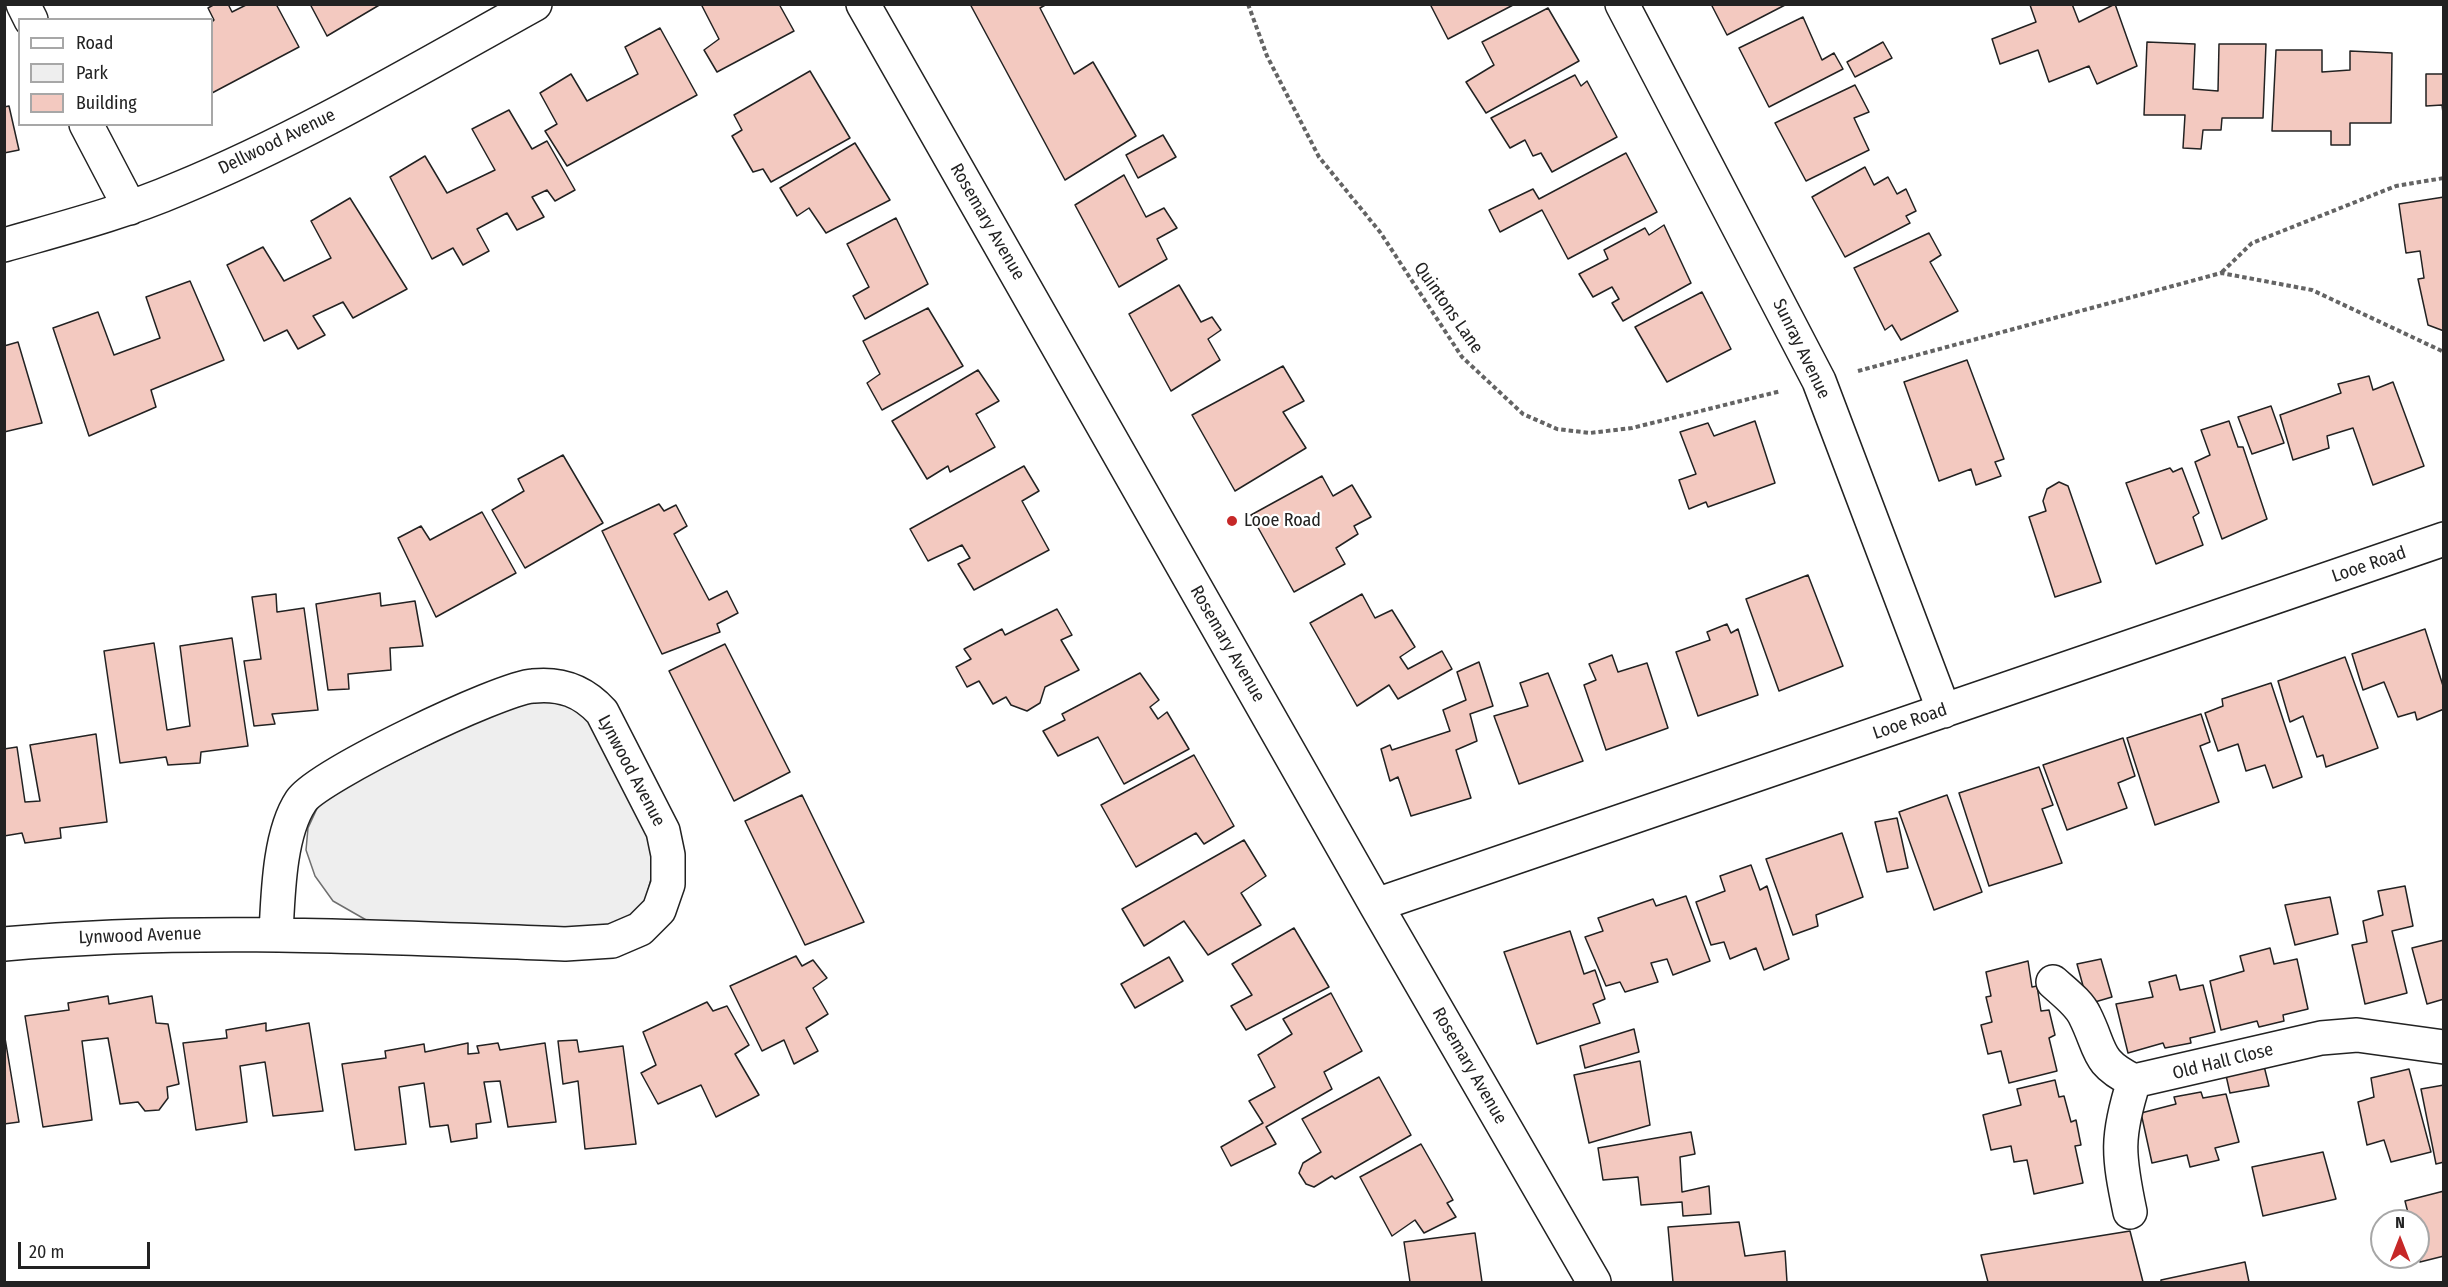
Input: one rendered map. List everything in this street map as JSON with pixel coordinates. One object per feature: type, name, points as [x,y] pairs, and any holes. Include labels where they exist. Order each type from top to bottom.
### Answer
[{"type":"street","points":[[23,4],[30,18]]},
{"type":"street","name":"Dellwood Avenue","points":[[4,245],[130,208],[178,189],[295,135],[535,4]]},
{"type":"street","name":"Rosemary Avenue","points":[[863,4],[1376,905],[1594,1282]]},
{"type":"street","name":"Sunray Avenue","points":[[1622,4],[1819,381],[1944,711]]},
{"type":"street","points":[[87,126],[130,208]]},
{"type":"street","name":"Looe Road","points":[[1376,905],[2444,539]]},
{"type":"street","name":"Lynwood Avenue","points":[[4,944],[119,936],[276,934],[565,944],[612,941],[640,929],[659,910],[668,884],[666,840],[602,712],[588,698],[568,688],[529,686],[495,695],[468,707],[327,779],[302,798],[290,821],[276,934]]},
{"type":"street","points":[[2053,982],[2085,1015],[2095,1044],[2112,1070],[2134,1081],[2123,1114],[2119,1141],[2121,1169],[2130,1212]]},
{"type":"street","name":"Old Hall Close","points":[[2134,1081],[2321,1038],[2357,1035],[2444,1047]]},
{"type":"path","name":"Quintons Lane","points":[[1248,4],[1267,56],[1319,157],[1380,232],[1462,357],[1523,414],[1557,429],[1590,433],[1632,428],[1819,381],[2221,273]]},
{"type":"path","points":[[2221,273],[2252,243],[2396,186],[2444,178]]},
{"type":"path","points":[[2221,273],[2312,290],[2444,352]]},
{"type":"green space","points":[[518,701],[558,702],[584,714],[593,722],[651,843],[652,875],[646,898],[635,916],[587,933],[368,921],[333,901],[315,876],[306,850],[308,828],[320,802],[341,788]]},
{"type":"building","points":[[215,4],[228,4],[232,12],[248,4],[276,4],[299,47],[213,92],[214,20],[208,8]]},
{"type":"building","points":[[310,4],[381,4],[327,36]]},
{"type":"building","points":[[701,4],[779,4],[794,31],[717,72],[704,50],[719,39]]},
{"type":"building","points":[[970,4],[1047,4],[1040,8],[1074,74],[1093,62],[1136,136],[1065,180]]},
{"type":"building","points":[[1430,4],[1515,4],[1448,39]]},
{"type":"building","points":[[1711,4],[1787,4],[1727,35]]},
{"type":"building","points":[[2072,4],[2079,22],[2115,4],[2137,66],[2097,84],[2089,66],[2049,82],[2038,50],[2000,64],[1992,39],[2036,22],[2030,5]]},
{"type":"building","points":[[1548,8],[1579,61],[1486,113],[1466,82],[1494,65],[1482,42]]},
{"type":"building","points":[[1803,17],[1822,60],[1834,53],[1843,69],[1769,107],[1739,48]]},
{"type":"building","points":[[660,28],[697,95],[567,166],[545,131],[557,124],[540,93],[571,74],[587,101],[638,74],[625,47]]},
{"type":"building","points":[[1883,42],[1892,58],[1855,77],[1847,62]]},
{"type":"building","points":[[2147,42],[2195,44],[2193,89],[2218,91],[2219,44],[2266,44],[2263,118],[2222,118],[2221,130],[2203,130],[2201,149],[2183,148],[2185,115],[2144,115]]},
{"type":"building","points":[[2276,50],[2322,50],[2322,72],[2350,70],[2350,51],[2392,53],[2391,123],[2350,123],[2350,145],[2331,145],[2331,131],[2272,131]]},
{"type":"building","points":[[810,71],[850,138],[771,182],[763,169],[753,172],[732,136],[742,130],[734,115]]},
{"type":"building","points":[[2426,74],[2444,74],[2444,121],[2442,105],[2426,106]]},
{"type":"building","points":[[1575,75],[1581,86],[1587,81],[1617,137],[1552,172],[1541,153],[1533,156],[1525,140],[1510,148],[1491,118]]},
{"type":"building","points":[[1855,85],[1869,112],[1854,118],[1869,150],[1806,181],[1775,123]]},
{"type":"building","points":[[9,106],[19,150],[4,153],[4,107]]},
{"type":"building","points":[[509,110],[532,149],[547,141],[575,190],[555,201],[547,190],[532,197],[544,217],[517,230],[507,213],[477,229],[489,251],[463,265],[453,248],[432,259],[390,177],[425,156],[447,193],[495,170],[472,129]]},
{"type":"building","points":[[1163,135],[1176,157],[1138,178],[1126,155]]},
{"type":"building","points":[[855,143],[890,200],[826,233],[809,208],[797,216],[780,188]]},
{"type":"building","points":[[1626,153],[1657,212],[1568,259],[1542,210],[1500,232],[1489,210],[1533,189],[1539,199]]},
{"type":"building","points":[[1865,167],[1874,185],[1888,177],[1897,194],[1906,189],[1916,211],[1906,216],[1910,223],[1845,257],[1812,197]]},
{"type":"building","points":[[1124,175],[1146,217],[1164,208],[1177,228],[1157,239],[1167,259],[1119,287],[1075,205]]},
{"type":"building","points":[[2444,197],[2444,331],[2428,325],[2418,279],[2424,278],[2420,251],[2406,253],[2399,204]]},
{"type":"building","points":[[350,198],[407,289],[353,318],[343,302],[313,316],[325,335],[298,349],[287,330],[264,341],[227,265],[263,247],[284,281],[331,258],[311,221]]},
{"type":"building","points":[[896,218],[928,284],[865,319],[853,296],[869,287],[847,244]]},
{"type":"building","points":[[1664,225],[1691,283],[1623,321],[1612,303],[1619,299],[1612,287],[1593,297],[1579,274],[1608,259],[1604,250],[1645,228],[1649,235]]},
{"type":"building","points":[[1929,233],[1941,255],[1930,262],[1958,311],[1901,340],[1892,325],[1885,330],[1854,268]]},
{"type":"building","points":[[190,281],[224,360],[151,390],[156,407],[89,436],[53,328],[98,312],[114,355],[160,338],[146,297]]},
{"type":"building","points":[[1179,285],[1201,322],[1212,317],[1221,330],[1208,339],[1220,360],[1171,391],[1129,314]]},
{"type":"building","points":[[1702,292],[1731,349],[1667,382],[1635,327]]},
{"type":"building","points":[[928,308],[963,366],[882,410],[867,383],[880,374],[863,341]]},
{"type":"building","points":[[18,342],[42,423],[4,432],[4,346]]},
{"type":"building","points":[[1967,360],[2004,459],[1995,462],[2001,476],[1976,485],[1971,469],[1939,481],[1904,382]]},
{"type":"building","points":[[1283,366],[1304,401],[1283,412],[1306,448],[1235,491],[1192,415]]},
{"type":"building","points":[[978,370],[999,401],[976,414],[995,447],[950,472],[948,466],[927,479],[892,421]]},
{"type":"building","points":[[2369,376],[2373,390],[2393,382],[2424,466],[2373,485],[2353,428],[2327,436],[2329,448],[2293,460],[2280,415],[2341,393],[2338,384]]},
{"type":"building","points":[[2271,406],[2284,443],[2252,454],[2238,417]]},
{"type":"building","points":[[1755,421],[1775,483],[1708,507],[1706,502],[1689,509],[1679,480],[1696,474],[1680,432],[1708,423],[1714,436]]},
{"type":"building","points":[[2229,421],[2238,447],[2243,447],[2267,519],[2222,539],[2195,462],[2210,455],[2201,430]]},
{"type":"building","points":[[563,455],[603,523],[525,568],[492,510],[524,491],[518,479]]},
{"type":"building","points":[[1024,466],[1039,491],[1022,501],[1049,550],[974,590],[958,564],[970,558],[962,545],[928,561],[910,529]]},
{"type":"building","points":[[2170,468],[2173,472],[2182,468],[2199,513],[2193,517],[2203,545],[2156,564],[2126,483]]},
{"type":"building","points":[[1322,476],[1333,496],[1352,485],[1371,517],[1354,526],[1358,534],[1336,548],[1345,564],[1294,592],[1251,515]]},
{"type":"building","points":[[2059,482],[2068,486],[2101,582],[2055,597],[2029,517],[2046,511],[2043,501],[2047,489]]},
{"type":"building","points":[[659,504],[664,511],[676,505],[687,526],[674,534],[709,600],[727,591],[738,613],[717,624],[720,632],[662,654],[602,531]]},
{"type":"building","points":[[482,512],[516,573],[436,617],[398,538],[421,526],[430,540]]},
{"type":"building","points":[[1808,575],[1843,666],[1779,691],[1746,599]]},
{"type":"building","points":[[380,593],[381,606],[415,601],[423,646],[390,648],[391,670],[348,674],[349,689],[328,690],[316,604]]},
{"type":"building","points":[[276,594],[277,612],[304,608],[318,710],[272,714],[275,724],[254,726],[244,661],[261,659],[252,597]]},
{"type":"building","points":[[1362,594],[1375,618],[1392,610],[1415,647],[1400,657],[1408,669],[1442,651],[1452,669],[1398,699],[1389,685],[1357,706],[1310,623]]},
{"type":"building","points":[[1057,609],[1072,635],[1061,640],[1079,670],[1045,687],[1040,703],[1027,711],[1011,705],[1006,697],[993,704],[979,681],[967,687],[956,667],[971,659],[964,649],[1002,629],[1005,635]]},
{"type":"building","points":[[1727,624],[1731,633],[1738,629],[1758,695],[1698,716],[1676,652],[1710,640],[1707,632]]},
{"type":"building","points":[[2425,629],[2444,689],[2444,709],[2417,720],[2415,712],[2398,717],[2384,682],[2363,690],[2352,654]]},
{"type":"building","points":[[232,638],[248,746],[201,752],[200,763],[168,765],[166,757],[120,763],[104,651],[154,643],[167,730],[190,726],[180,646]]},
{"type":"building","points":[[725,644],[790,772],[734,801],[669,671]]},
{"type":"building","points":[[1612,655],[1618,672],[1647,663],[1668,728],[1606,750],[1584,685],[1596,680],[1589,664]]},
{"type":"building","points":[[2345,657],[2378,748],[2326,767],[2323,755],[2317,757],[2303,716],[2290,722],[2278,681]]},
{"type":"building","points":[[1479,662],[1493,706],[1470,714],[1477,741],[1456,750],[1471,798],[1411,816],[1398,777],[1390,781],[1381,749],[1390,745],[1392,750],[1450,731],[1443,710],[1466,700],[1457,672]]},
{"type":"building","points":[[1140,673],[1159,700],[1150,707],[1158,719],[1167,712],[1189,749],[1124,784],[1098,737],[1058,756],[1043,731],[1065,720],[1062,714]]},
{"type":"building","points":[[1548,673],[1583,761],[1519,784],[1494,716],[1528,706],[1520,683]]},
{"type":"building","points":[[2271,683],[2302,777],[2273,788],[2265,765],[2246,771],[2238,744],[2218,751],[2205,713],[2223,706],[2222,699]]},
{"type":"building","points":[[2201,714],[2210,742],[2200,746],[2219,802],[2155,825],[2127,738]]},
{"type":"building","points":[[96,734],[107,822],[60,828],[61,838],[25,843],[22,833],[4,836],[4,749],[17,747],[25,802],[40,801],[30,745]]},
{"type":"building","points":[[2123,738],[2135,776],[2118,783],[2127,808],[2067,830],[2043,765]]},
{"type":"building","points":[[1194,755],[1234,826],[1204,844],[1196,833],[1136,867],[1101,805]]},
{"type":"building","points":[[2039,767],[2053,805],[2042,809],[2062,863],[1989,886],[1959,793]]},
{"type":"building","points":[[802,795],[864,922],[805,945],[745,821]]},
{"type":"building","points":[[1947,795],[1982,892],[1934,910],[1899,812]]},
{"type":"building","points":[[1897,818],[1908,868],[1887,872],[1875,822]]},
{"type":"building","points":[[1842,833],[1863,897],[1816,915],[1818,926],[1793,935],[1766,859]]},
{"type":"building","points":[[1244,840],[1266,876],[1241,893],[1261,925],[1208,955],[1184,921],[1144,946],[1122,909]]},
{"type":"building","points":[[1751,865],[1760,890],[1767,886],[1789,959],[1764,970],[1756,948],[1730,959],[1724,942],[1711,945],[1696,902],[1725,891],[1720,876]]},
{"type":"building","points":[[2405,886],[2413,926],[2392,931],[2407,993],[2365,1004],[2352,945],[2367,942],[2363,921],[2383,915],[2378,891]]},
{"type":"building","points":[[1686,896],[1710,961],[1673,975],[1667,959],[1651,963],[1658,982],[1625,992],[1620,982],[1606,986],[1585,937],[1603,931],[1598,918],[1653,899],[1656,906]]},
{"type":"building","points":[[2330,897],[2338,934],[2295,945],[2285,905]]},
{"type":"building","points":[[1294,928],[1329,987],[1246,1030],[1231,1006],[1252,995],[1232,964]]},
{"type":"building","points":[[1570,931],[1584,974],[1595,970],[1605,999],[1593,1004],[1600,1023],[1537,1044],[1504,952]]},
{"type":"building","points":[[2444,940],[2444,999],[2427,1004],[2412,948]]},
{"type":"building","points":[[2270,948],[2274,964],[2297,959],[2308,1009],[2283,1015],[2284,1021],[2259,1027],[2257,1021],[2221,1030],[2210,981],[2244,971],[2240,956]]},
{"type":"building","points":[[796,956],[802,966],[813,960],[827,978],[813,988],[828,1014],[806,1028],[818,1051],[794,1064],[784,1040],[762,1051],[730,986]]},
{"type":"building","points":[[1169,957],[1183,981],[1135,1008],[1121,984]]},
{"type":"building","points":[[2101,959],[2112,997],[2088,1004],[2077,964]]},
{"type":"building","points":[[2028,961],[2032,987],[2037,986],[2041,1011],[2049,1010],[2055,1035],[2049,1038],[2057,1071],[2009,1083],[2001,1051],[1988,1054],[1981,1025],[1992,1022],[1986,997],[1991,996],[1986,972]]},
{"type":"building","points":[[2176,975],[2180,990],[2203,985],[2215,1032],[2190,1038],[2191,1043],[2165,1048],[2163,1043],[2128,1053],[2116,1004],[2153,997],[2149,982]]},
{"type":"building","points":[[1331,993],[1362,1051],[1324,1072],[1332,1089],[1266,1127],[1276,1144],[1231,1166],[1221,1147],[1263,1123],[1249,1101],[1275,1087],[1258,1055],[1292,1034],[1283,1019]]},
{"type":"building","points":[[108,996],[109,1004],[152,996],[156,1023],[168,1024],[179,1084],[167,1087],[168,1098],[159,1110],[145,1111],[138,1102],[120,1104],[108,1038],[82,1041],[92,1120],[43,1127],[25,1016],[69,1010],[68,1003]]},
{"type":"building","points":[[707,1002],[713,1011],[727,1006],[749,1045],[735,1054],[759,1095],[716,1117],[701,1085],[658,1104],[641,1073],[656,1065],[643,1032]]},
{"type":"building","points":[[266,1023],[266,1031],[309,1023],[323,1111],[273,1116],[265,1062],[240,1066],[247,1122],[196,1130],[183,1043],[227,1038],[226,1030]]},
{"type":"building","points":[[1634,1029],[1639,1052],[1585,1068],[1580,1046]]},
{"type":"building","points":[[4,1032],[19,1122],[4,1124]]},
{"type":"building","points":[[577,1040],[579,1052],[623,1046],[636,1144],[585,1149],[578,1081],[563,1084],[558,1041]]},
{"type":"building","points":[[468,1043],[468,1054],[479,1053],[477,1046],[498,1043],[500,1050],[545,1043],[556,1122],[508,1127],[500,1081],[484,1082],[491,1122],[476,1124],[477,1138],[451,1142],[448,1125],[430,1127],[424,1083],[399,1087],[406,1144],[355,1150],[342,1064],[386,1058],[385,1051],[424,1044],[425,1052]]},
{"type":"building","points":[[1640,1061],[1650,1125],[1589,1143],[1574,1075]]},
{"type":"building","points":[[2263,1062],[2269,1086],[2230,1093],[2225,1071]]},
{"type":"building","points":[[2409,1069],[2431,1152],[2391,1162],[2384,1140],[2367,1145],[2358,1102],[2374,1097],[2371,1078]]},
{"type":"building","points":[[1379,1077],[1411,1135],[1335,1179],[1332,1176],[1314,1187],[1306,1184],[1299,1173],[1303,1163],[1321,1152],[1302,1119]]},
{"type":"building","points":[[2055,1080],[2059,1097],[2064,1096],[2071,1122],[2076,1120],[2081,1145],[2075,1146],[2083,1183],[2034,1194],[2027,1160],[2014,1162],[2011,1146],[1991,1150],[1983,1115],[2021,1105],[2017,1089]]},
{"type":"building","points":[[2444,1085],[2444,1162],[2436,1164],[2421,1089]]},
{"type":"building","points":[[2201,1092],[2203,1098],[2226,1094],[2239,1142],[2215,1148],[2219,1160],[2190,1167],[2187,1155],[2152,1163],[2141,1113],[2176,1104],[2174,1097]]},
{"type":"building","points":[[1691,1132],[1695,1154],[1680,1157],[1682,1192],[1709,1186],[1711,1214],[1683,1216],[1682,1202],[1641,1205],[1638,1177],[1603,1180],[1598,1148]]},
{"type":"building","points":[[1421,1144],[1453,1200],[1447,1203],[1456,1217],[1424,1233],[1415,1220],[1392,1236],[1360,1177]]},
{"type":"building","points":[[2323,1152],[2336,1199],[2263,1216],[2252,1167]]},
{"type":"building","points":[[2444,1191],[2444,1256],[2430,1260],[2430,1209],[2407,1209],[2405,1201]]},
{"type":"building","points":[[1739,1222],[1745,1256],[1785,1251],[1787,1282],[1673,1282],[1668,1227]]},
{"type":"building","points":[[2130,1231],[2143,1282],[1988,1282],[1981,1255]]},
{"type":"building","points":[[1475,1233],[1482,1282],[1410,1282],[1404,1242]]},
{"type":"building","points":[[2245,1262],[2249,1282],[2161,1282],[2161,1280]]},
{"type":"place","name":"Looe Road","points":[[1232,521]]}]
